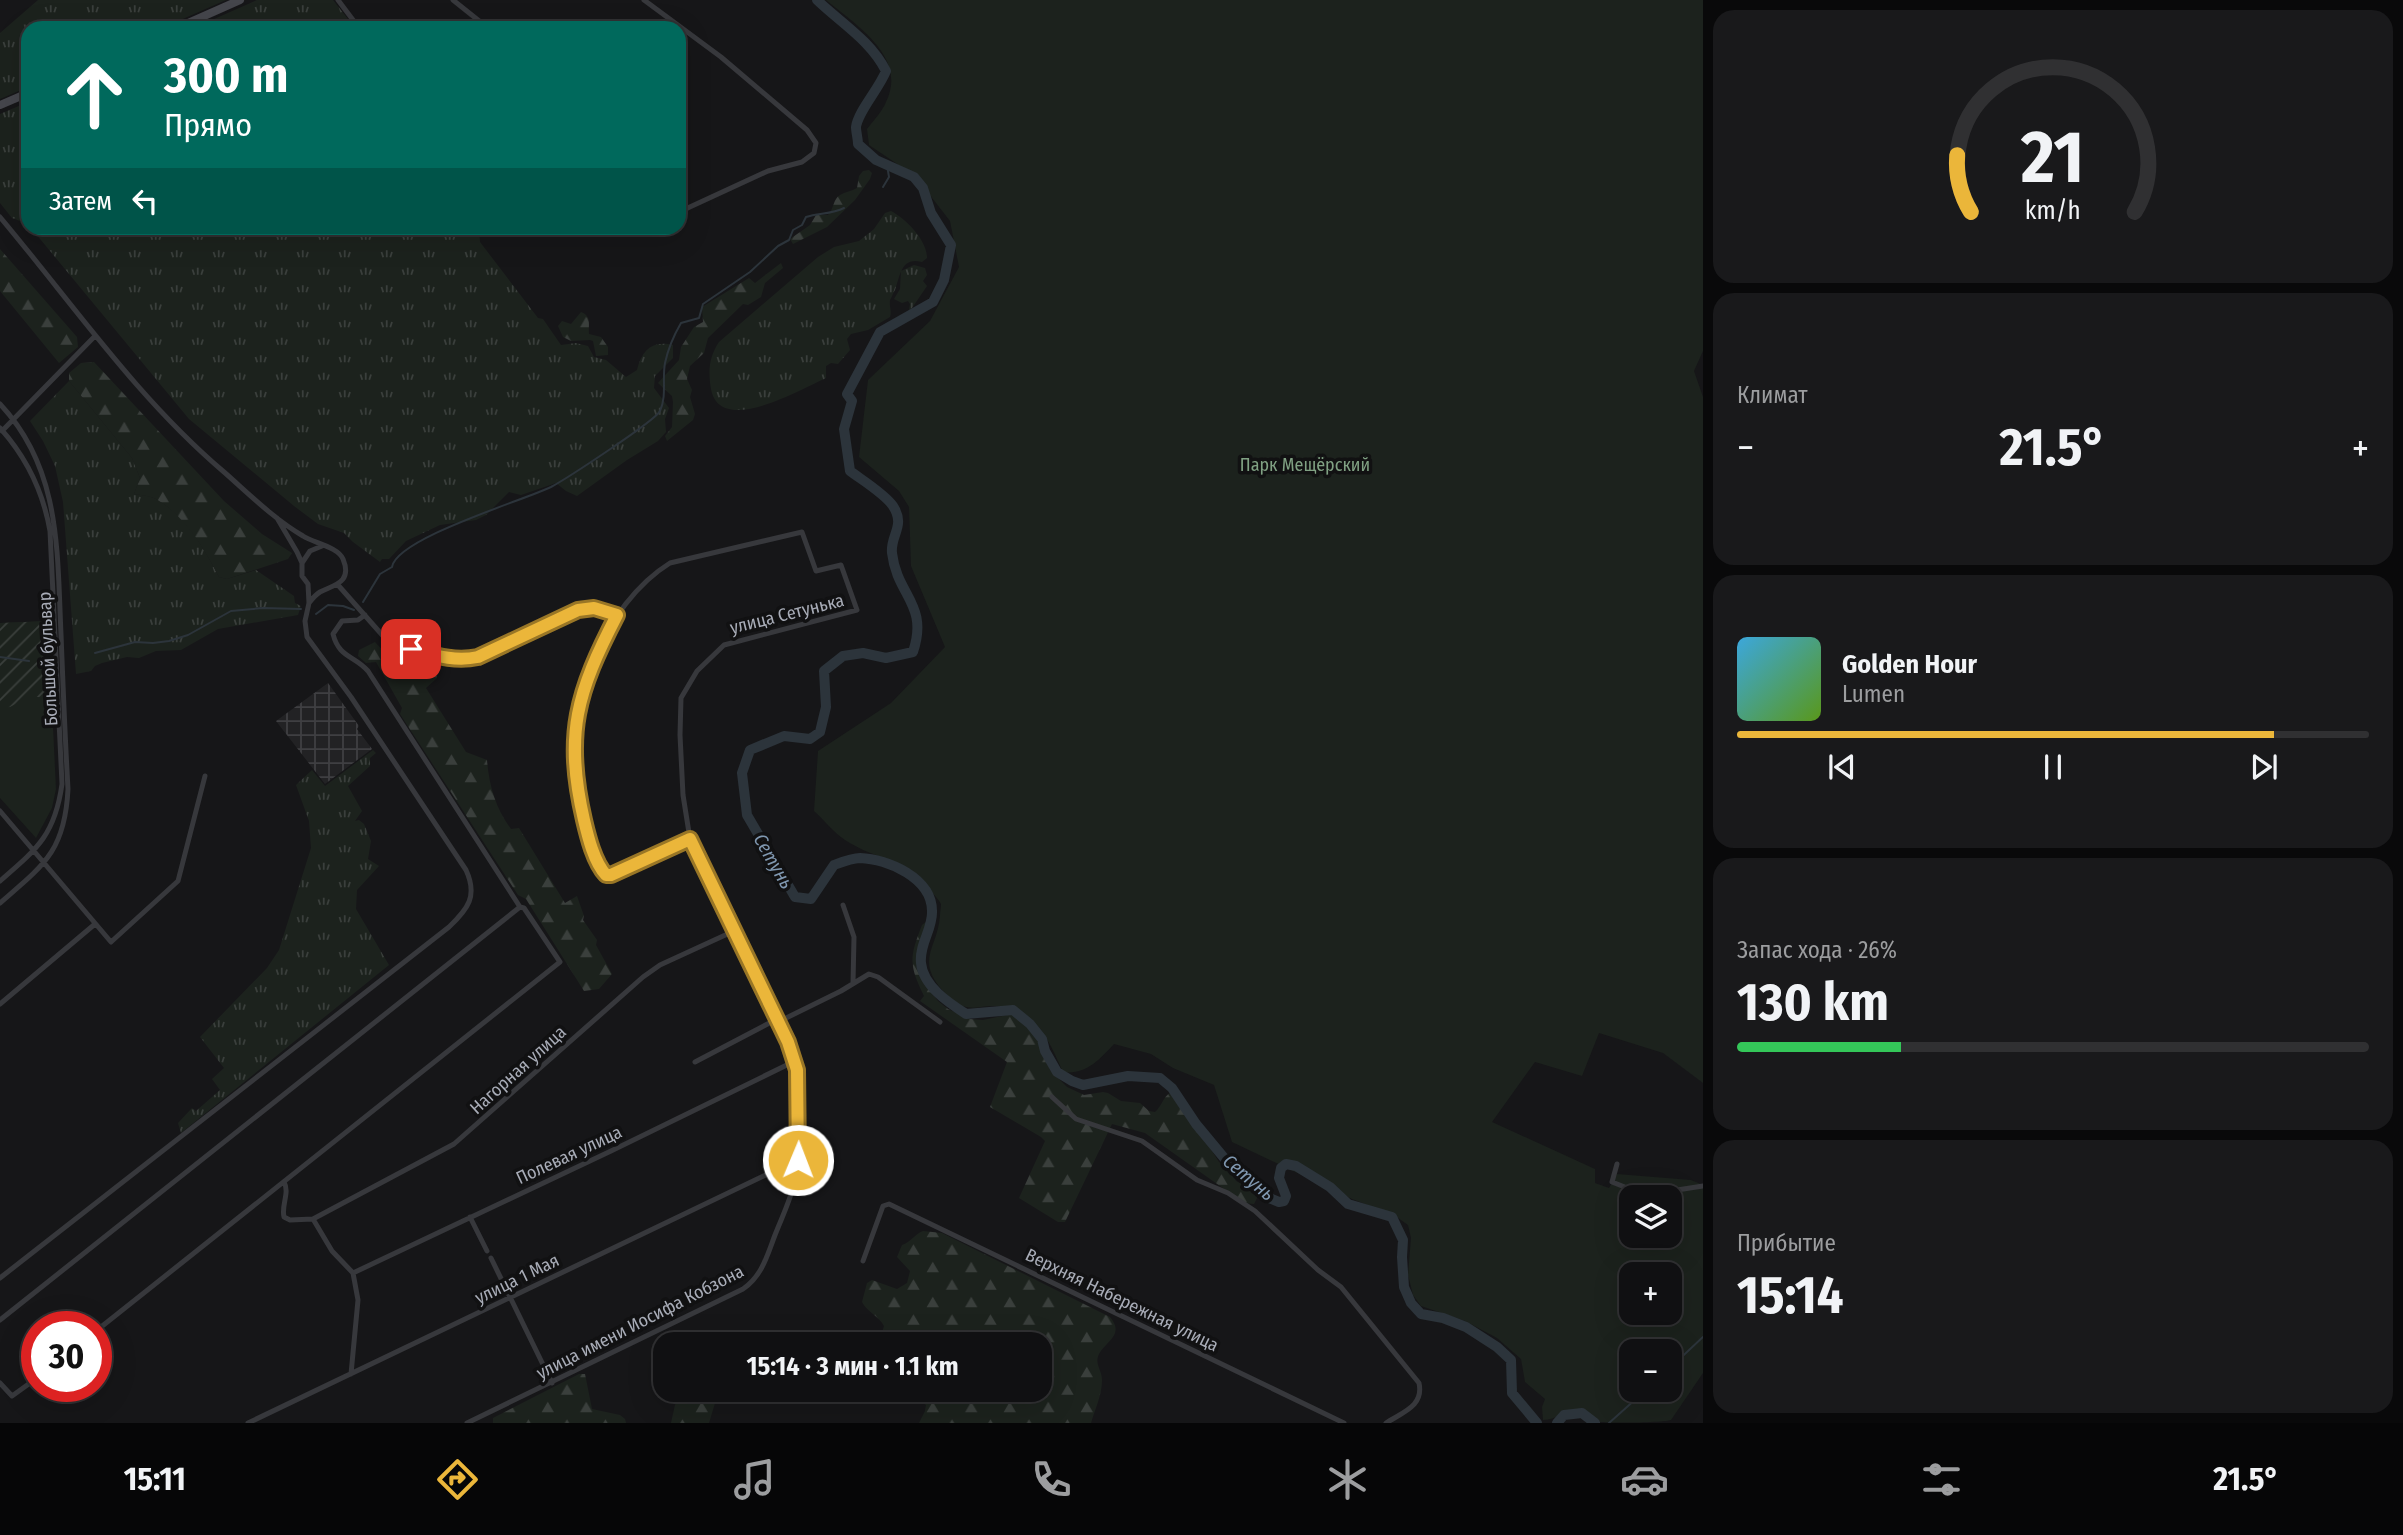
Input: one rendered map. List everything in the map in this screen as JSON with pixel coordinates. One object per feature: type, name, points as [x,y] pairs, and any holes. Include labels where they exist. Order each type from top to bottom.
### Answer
[{"type":"street","points":[[193,21],[240,0]]},
{"type":"street","points":[[338,0],[354,21]]},
{"type":"street","points":[[453,0],[479,21]]},
{"type":"street","points":[[644,0],[672,21]]},
{"type":"street","points":[[686,31],[768,96],[807,130],[816,142],[814,153],[802,162],[768,172],[686,209]]},
{"type":"street","points":[[0,105],[21,96]]},
{"type":"street","points":[[0,217],[133,384],[175,428],[277,518],[300,534],[335,550],[343,560],[344,573],[338,585],[323,590],[309,603]]},
{"type":"street","points":[[1,430],[95,335]]},
{"type":"street","name":"Большой бульвар","points":[[0,404],[27,438],[42,472],[52,507],[57,550],[68,789],[64,825],[54,849],[44,863],[0,903]]},
{"type":"street","name":"Большой бульвар","points":[[0,881],[44,840],[53,822],[62,784],[50,531],[41,494],[24,459],[1,430]]},
{"type":"street","points":[[277,518],[292,540],[302,563],[302,576],[308,584],[323,590]]},
{"type":"street","name":"улица Сетунька","points":[[802,532],[816,571],[841,565],[857,610],[724,645],[696,671],[681,698],[683,795],[690,839],[606,875],[587,833],[575,782],[574,738],[580,702],[592,663],[617,615],[655,572],[670,563],[802,532]]},
{"type":"street","points":[[302,563],[310,551],[322,546]]},
{"type":"street","points":[[0,1278],[449,927],[469,902],[471,881],[466,870],[351,697],[307,637],[304,621],[309,603],[308,584]]},
{"type":"street","points":[[338,585],[391,645],[459,660],[478,657],[578,610],[594,608],[617,615]]},
{"type":"street","points":[[112,1318],[558,965],[559,958],[524,908],[520,908],[368,671],[340,651],[334,642],[332,634],[342,621],[358,620],[365,615]]},
{"type":"street","points":[[0,811],[111,942],[174,887],[183,869],[205,776]]},
{"type":"street","name":"улица имени Иосифа Кобзона","points":[[467,1423],[743,1289],[754,1281],[762,1268],[792,1191],[798,1160],[795,1061],[778,1020],[690,839]]},
{"type":"street","points":[[843,905],[854,937],[853,983]]},
{"type":"street","points":[[0,1320],[520,908]]},
{"type":"street","points":[[0,1004],[95,924]]},
{"type":"street","name":"Нагорная улица","points":[[313,1219],[454,1144],[643,977],[660,965],[734,931]]},
{"type":"street","points":[[695,1062],[841,991],[864,975],[874,975],[940,1022]]},
{"type":"street","name":"Полевая улица","points":[[353,1273],[795,1061]]},
{"type":"street","points":[[1052,1097],[1076,1119],[1142,1141],[1197,1180],[1228,1192],[1255,1211],[1318,1270],[1341,1287],[1419,1383],[1422,1394],[1417,1403],[1387,1423]]},
{"type":"street","name":"улица 1 Мая","points":[[248,1423],[798,1160]]},
{"type":"street","points":[[1617,1164],[1612,1182],[1644,1195],[1703,1186]]},
{"type":"street","points":[[284,1182],[287,1191],[284,1217],[290,1220],[313,1219],[332,1251],[353,1273],[358,1300],[351,1374]]},
{"type":"street","name":"Верхняя Набережная улица","points":[[863,1261],[886,1204],[1101,1304],[1344,1423]]},
{"type":"street","points":[[470,1217],[487,1251]]},
{"type":"street","points":[[491,1258],[552,1383]]},
{"type":"street","points":[[0,1383],[12,1396],[21,1390]]},
{"type":"shaded area","points":[[328,683],[372,749],[325,784],[276,721]]},
{"type":"green space","points":[[38,0],[226,0],[178,21],[21,21],[21,90],[0,99],[0,33]]},
{"type":"green space","points":[[257,0],[333,0],[350,21],[210,21]]},
{"type":"green space","name":"Парк Мещёрский","points":[[826,0],[1703,0],[1703,351],[1694,371],[1703,397],[1703,1083],[1663,1053],[1599,1033],[1582,1076],[1535,1062],[1492,1122],[1595,1169],[1595,1183],[1609,1188],[1617,1174],[1691,1180],[1703,1185],[1703,1373],[1671,1420],[1599,1422],[1580,1411],[1543,1420],[1542,1407],[1545,1399],[1525,1382],[1521,1359],[1497,1338],[1465,1321],[1421,1306],[1413,1295],[1408,1275],[1411,1238],[1408,1225],[1394,1215],[1352,1199],[1232,1142],[1214,1085],[1173,1068],[1151,1054],[1114,1044],[1085,1069],[1063,1072],[1042,1032],[1026,1016],[1005,1007],[974,1008],[954,1001],[936,982],[929,963],[938,927],[941,904],[939,901],[912,872],[856,847],[814,811],[818,751],[891,703],[945,647],[911,566],[909,507],[899,491],[859,457],[868,380],[930,321],[959,267],[950,221],[915,176],[869,145],[867,129],[880,113],[891,86],[885,57],[864,31]]},
{"type":"green space","points":[[21,105],[21,221],[12,218],[0,203],[0,114]]},
{"type":"green space","points":[[869,170],[872,173],[870,179],[855,200],[827,227],[793,244],[790,239],[810,225],[816,215],[828,215],[838,197],[857,188],[859,176],[863,171]]},
{"type":"green space","points":[[891,211],[915,231],[927,258],[922,262],[910,262],[903,268],[890,300],[890,317],[868,330],[851,334],[847,339],[850,350],[838,364],[831,363],[826,366],[826,378],[781,399],[745,410],[729,409],[718,403],[711,389],[710,370],[711,359],[719,342],[818,257],[834,247],[859,241],[874,229],[885,213]]},
{"type":"green space","points":[[37,235],[480,235],[480,242],[561,345],[576,343],[588,346],[594,357],[606,360],[626,377],[637,370],[649,348],[660,344],[673,345],[673,358],[655,376],[654,388],[669,408],[665,419],[666,432],[658,441],[577,496],[556,483],[521,495],[509,492],[486,515],[476,520],[440,525],[406,541],[389,559],[382,559],[380,562],[344,533],[318,524],[189,419]]},
{"type":"green space","points":[[0,249],[77,337],[78,347],[59,363],[0,291]]},
{"type":"green space","points":[[781,263],[783,268],[765,283],[761,297],[748,305],[743,304],[708,338],[704,353],[690,366],[687,379],[692,390],[690,397],[695,414],[693,420],[667,441],[665,436],[672,427],[673,402],[672,396],[658,383],[679,360],[681,347],[694,327],[703,322],[702,307],[749,278],[755,283]]},
{"type":"green space","points":[[914,265],[925,268],[927,275],[923,281],[927,286],[909,310],[908,301],[902,303],[894,299],[900,289],[901,271]]},
{"type":"green space","points":[[581,312],[588,318],[589,334],[601,337],[608,347],[608,355],[596,356],[593,341],[571,341],[563,337],[558,326],[562,321],[571,324]]},
{"type":"green space","points":[[94,362],[224,501],[262,534],[292,553],[288,559],[227,579],[219,577],[200,544],[176,514],[156,499],[134,494],[140,478],[132,458],[69,381],[69,373],[81,363]]},
{"type":"green space","points":[[69,381],[132,458],[140,478],[134,494],[156,499],[176,514],[200,544],[219,577],[227,579],[256,570],[294,596],[295,603],[301,606],[298,615],[218,629],[181,650],[156,651],[139,658],[127,657],[102,663],[91,671],[76,674],[63,502],[55,466],[30,421]]},
{"type":"green space","points":[[48,621],[56,789],[52,808],[36,838],[0,798],[0,623]]},
{"type":"green space","points":[[48,621],[52,699],[31,696],[10,707],[0,708],[0,623]]},
{"type":"green space","points":[[375,642],[397,666],[393,674],[400,679],[419,662],[434,664],[437,678],[426,688],[466,752],[487,760],[489,779],[501,813],[511,829],[519,828],[565,903],[577,896],[583,920],[597,940],[596,945],[612,974],[599,989],[584,991],[526,899],[518,895],[400,714],[402,708],[376,662],[366,663],[358,656],[359,650]]},
{"type":"green space","points":[[373,750],[376,753],[370,758],[370,766],[348,786],[362,811],[355,821],[359,820],[364,824],[371,841],[368,859],[379,866],[357,890],[356,909],[389,965],[181,1133],[178,1123],[192,1108],[196,1111],[220,1090],[212,1079],[224,1068],[200,1037],[267,968],[279,950],[311,848],[309,821],[296,785],[312,770],[325,786]]},
{"type":"green space","points":[[927,921],[919,964],[930,991],[938,1001],[970,1019],[983,1020],[1012,1014],[1018,1016],[1036,1034],[1050,1070],[1067,1087],[1084,1095],[1108,1093],[1121,1101],[1140,1103],[1149,1111],[1155,1112],[1170,1093],[1176,1096],[1219,1162],[1230,1169],[1236,1181],[1257,1191],[1254,1204],[1244,1203],[1145,1133],[1112,1124],[1065,1222],[1058,1222],[1019,1198],[1045,1141],[990,1107],[1007,1062],[920,1001],[924,996],[912,961],[922,925]]},
{"type":"green space","points":[[923,1231],[942,1233],[1110,1317],[1116,1329],[1099,1354],[1102,1386],[1091,1423],[919,1423],[926,1405],[922,1402],[1052,1402],[1052,1332],[882,1332],[884,1326],[862,1302],[867,1283],[872,1280],[897,1289],[907,1283],[910,1271],[897,1257],[902,1245]]},
{"type":"green space","points":[[579,1374],[585,1374],[592,1409],[620,1415],[626,1423],[493,1423],[493,1418]]},
{"type":"green space","points":[[676,1402],[715,1403],[709,1423],[671,1423]]},
{"type":"waterway","name":"Сетунь","points":[[817,0],[864,41],[886,71],[858,121],[858,144],[876,160],[914,177],[923,188],[931,213],[951,245],[944,280],[933,302],[880,332],[847,394],[852,401],[844,429],[850,471],[885,497],[897,513],[898,525],[892,553],[895,568],[915,611],[917,636],[913,652],[886,658],[863,653],[843,656],[824,671],[826,707],[820,732],[810,739],[784,736],[750,750],[742,773],[747,815],[795,897],[811,899],[834,865],[857,858],[883,862],[917,880],[930,899],[932,911],[921,956],[926,979],[945,999],[966,1014],[1013,1010],[1030,1024],[1042,1039],[1045,1051],[1057,1072],[1083,1085],[1128,1076],[1160,1078],[1172,1088],[1196,1124],[1230,1165],[1251,1177],[1269,1198],[1284,1201],[1286,1196],[1279,1178],[1281,1168],[1286,1164],[1296,1166],[1330,1187],[1348,1204],[1392,1217],[1403,1240],[1404,1287],[1411,1303],[1421,1314],[1443,1318],[1466,1327],[1497,1347],[1511,1360],[1512,1393],[1537,1423]]},
{"type":"waterway","points":[[883,187],[889,177],[887,165]]},
{"type":"waterway","points":[[363,602],[380,574],[392,567],[399,556],[415,544],[462,521],[551,487],[654,417],[660,411],[663,399],[666,358],[681,323],[699,318],[703,304],[750,272],[778,246],[789,240],[793,230],[802,225],[806,217],[844,208]]},
{"type":"waterway","points":[[316,614],[328,605],[354,610]]},
{"type":"waterway","points":[[95,653],[135,642],[169,641],[188,635],[231,611],[301,609]]},
{"type":"waterway","points":[[0,657],[29,661]]},
{"type":"waterway","points":[[1682,1357],[1703,1337]]},
{"type":"waterway","points":[[1609,1423],[1633,1402]]},
{"type":"waterway","name":"Сетунь","points":[[1557,1423],[1564,1415],[1582,1413],[1595,1423]]},
{"type":"route","points":[[411,649],[450,659],[467,659],[478,657],[578,610],[594,608],[617,615],[592,663],[580,702],[574,738],[575,782],[587,833],[606,875],[690,839],[795,1061],[798,1160]]}]
